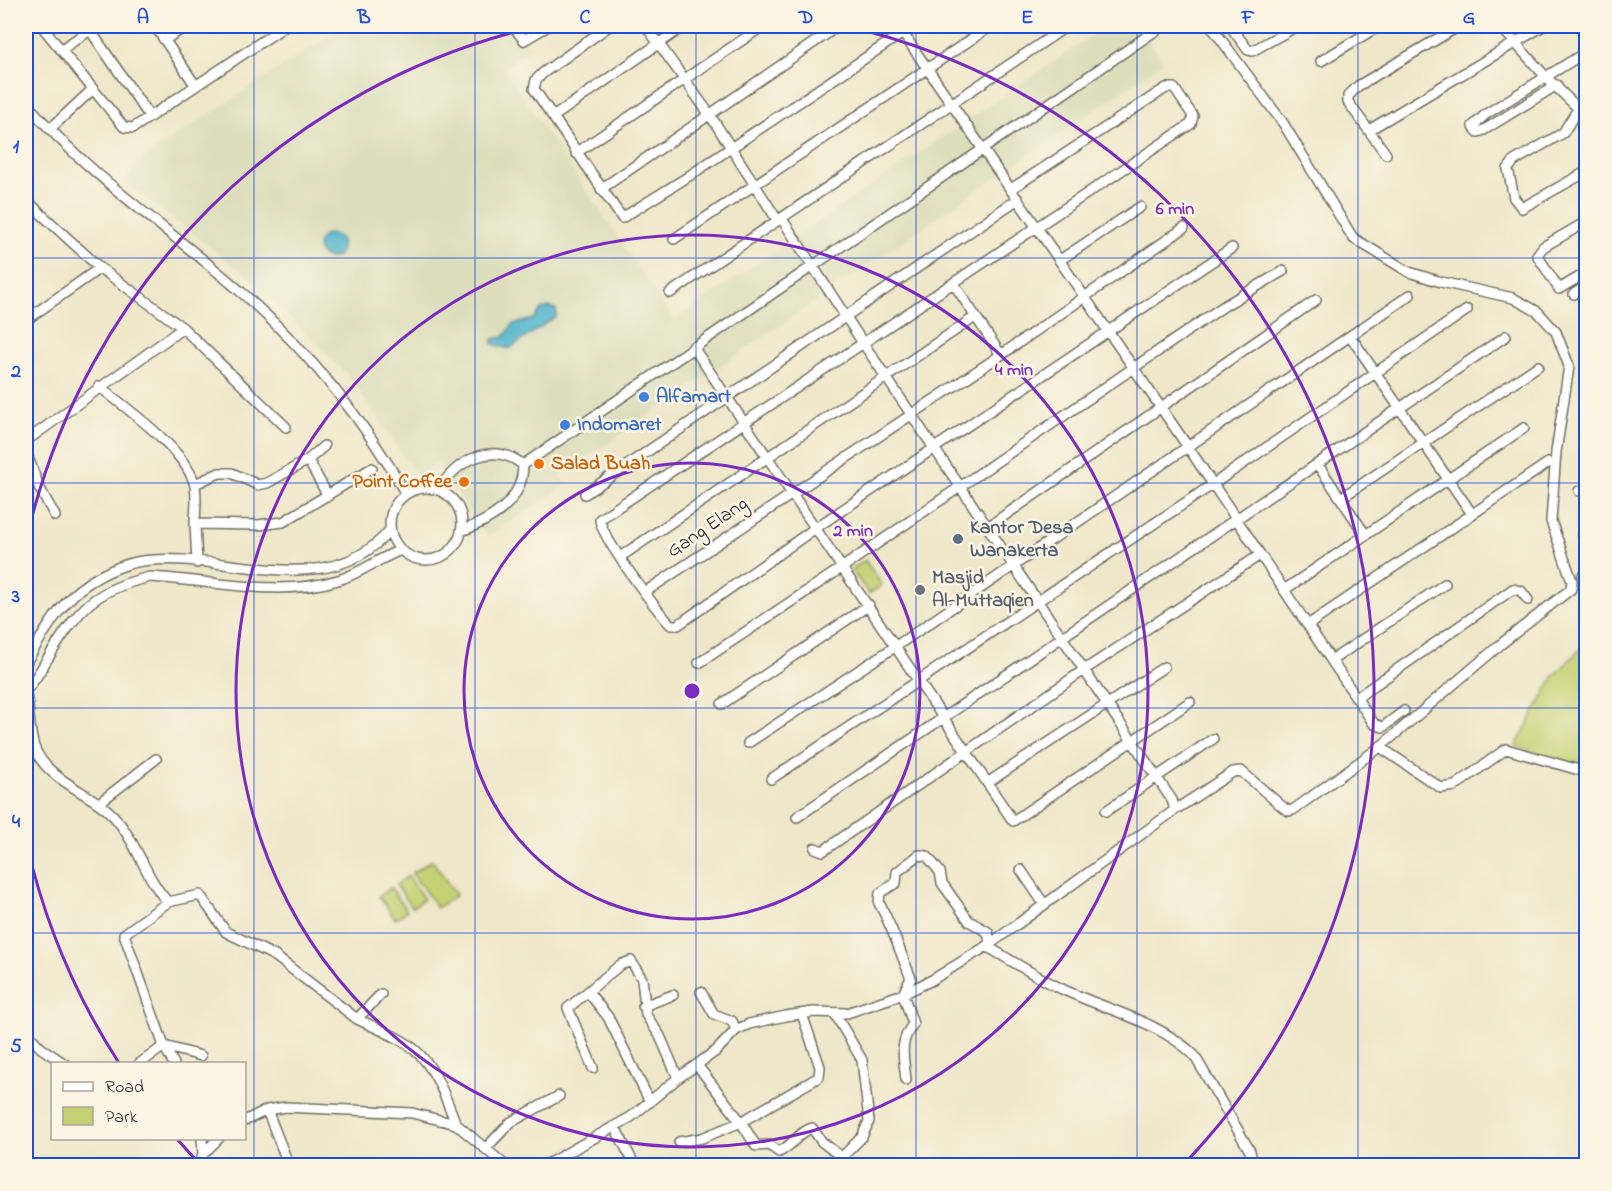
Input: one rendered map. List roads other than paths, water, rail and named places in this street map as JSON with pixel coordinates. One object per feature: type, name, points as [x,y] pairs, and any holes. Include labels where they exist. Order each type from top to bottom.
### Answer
[{"type":"street","points":[[155,26],[196,86]]},
{"type":"street","points":[[164,40],[187,26]]},
{"type":"street","points":[[44,29],[124,127],[133,128],[285,26]]},
{"type":"street","points":[[513,26],[524,40],[548,26]]},
{"type":"street","points":[[609,26],[536,80],[534,89],[619,216],[626,218],[730,149],[900,29],[913,26]]},
{"type":"street","points":[[646,26],[710,115],[754,185],[812,265],[1172,800],[1175,810]]},
{"type":"street","points":[[553,117],[684,26]]},
{"type":"street","points":[[576,153],[763,26]]},
{"type":"street","points":[[601,189],[838,26]]},
{"type":"street","points":[[674,239],[991,26]]},
{"type":"street","points":[[670,293],[1067,26]]},
{"type":"street","points":[[523,465],[982,147],[1162,26]]},
{"type":"street","points":[[544,1166],[615,1127],[650,1102],[678,1077],[697,1065],[736,1030],[758,1022],[802,1014],[847,1013],[903,994],[932,980],[988,945],[1175,810],[1236,770],[1248,775],[1291,811],[1314,797],[1380,747],[1571,589],[1572,581],[1551,522],[1556,452],[1569,361],[1556,332],[1528,304],[1494,292],[1441,282],[1410,272],[1353,238],[1283,123],[1211,26]]},
{"type":"street","points":[[1230,26],[1248,50],[1252,51],[1297,26]]},
{"type":"street","points":[[1321,61],[1379,26]]},
{"type":"street","points":[[1386,154],[1348,102],[1351,92],[1459,26]]},
{"type":"street","points":[[1500,26],[1546,77],[1587,116]]},
{"type":"street","points":[[1369,130],[1543,26]]},
{"type":"street","points":[[62,49],[93,28],[150,117]]},
{"type":"street","points":[[900,29],[1109,331],[1376,726],[1385,726],[1404,711]]},
{"type":"street","points":[[1557,85],[1484,130],[1478,132],[1475,130],[1473,124],[1477,120],[1587,52]]},
{"type":"street","points":[[1011,189],[1170,86],[1174,88],[1193,116],[1192,122],[954,284],[600,519],[600,527],[670,624],[676,626],[814,529],[1232,248]]},
{"type":"street","points":[[50,129],[93,89]]},
{"type":"street","points":[[1587,96],[1563,133],[1509,165],[1509,175],[1514,198],[1517,205],[1522,208],[1587,172]]},
{"type":"street","points":[[26,103],[75,156],[239,290],[306,355],[366,430],[406,494]]},
{"type":"street","points":[[585,494],[1018,199]]},
{"type":"street","points":[[26,200],[100,268],[183,328],[286,427]]},
{"type":"street","points":[[1060,260],[1140,207]]},
{"type":"street","points":[[1587,222],[1539,252],[1538,259],[1556,288],[1562,288],[1587,273]]},
{"type":"street","name":"Gang Elang","points":[[645,592],[1001,356],[1184,228]]},
{"type":"street","points":[[26,320],[100,268]]},
{"type":"street","points":[[699,663],[960,488],[1224,306],[1283,271]]},
{"type":"street","points":[[954,284],[1001,356]]},
{"type":"street","points":[[1574,294],[1587,285]]},
{"type":"street","points":[[748,743],[896,646],[1410,295]]},
{"type":"street","points":[[988,527],[1162,409],[1316,300]]},
{"type":"street","points":[[771,779],[1212,485],[1467,309]]},
{"type":"street","points":[[620,557],[975,317]]},
{"type":"street","points":[[26,441],[99,386],[183,328]]},
{"type":"street","points":[[797,817],[942,716],[1318,465],[1506,336]]},
{"type":"street","points":[[1351,337],[1472,514]]},
{"type":"street","points":[[693,346],[814,529],[869,604],[1010,819],[1016,821],[1190,702]]},
{"type":"street","points":[[1341,498],[1538,366]]},
{"type":"street","points":[[99,386],[176,454],[195,484],[197,563]]},
{"type":"street","points":[[1284,590],[1524,428]]},
{"type":"street","points":[[195,484],[219,473],[232,473],[258,485],[267,483],[308,460],[324,447]]},
{"type":"street","points":[[26,452],[39,487],[55,516]]},
{"type":"street","points":[[438,490],[450,472],[471,458],[495,454],[509,457],[523,465]]},
{"type":"street","points":[[308,460],[328,496]]},
{"type":"street","points":[[1308,625],[1548,463]]},
{"type":"street","points":[[461,531],[498,513],[515,494],[523,477],[523,465]]},
{"type":"street","points":[[1318,465],[1365,534]]},
{"type":"street","points":[[195,524],[258,525],[283,522],[372,468]]},
{"type":"street","points":[[28,687],[26,662],[64,605],[100,577],[124,566],[143,561],[270,569],[314,569],[335,565],[380,541],[390,530],[393,510],[406,494],[422,488],[438,490],[455,502],[462,520],[461,531],[454,547],[438,558],[418,559],[400,550],[390,530]]},
{"type":"street","points":[[28,687],[76,614],[93,600],[134,581],[150,577],[272,588],[318,585],[341,579],[400,550]]},
{"type":"street","points":[[815,848],[823,850],[1084,670],[1260,555]]},
{"type":"street","points":[[1332,660],[1445,584]]},
{"type":"street","points":[[1356,698],[1514,589],[1521,591],[1528,600]]},
{"type":"street","points":[[722,704],[869,604]]},
{"type":"street","points":[[987,783],[1164,667]]},
{"type":"street","points":[[26,695],[34,748],[46,767],[54,776],[99,803],[116,819],[128,835],[158,892],[168,902]]},
{"type":"street","points":[[1106,811],[1213,739]]},
{"type":"street","points":[[1380,747],[1441,788],[1455,786],[1506,749],[1587,772]]},
{"type":"street","points":[[99,803],[156,759]]},
{"type":"street","points":[[906,1080],[903,1043],[905,1034],[913,1024],[903,994],[911,978],[878,897],[896,883],[897,872],[919,855],[927,856],[940,872],[942,883],[969,921],[988,932],[988,945]]},
{"type":"street","points":[[1021,870],[1044,904]]},
{"type":"street","points":[[173,1062],[164,1046],[124,934],[168,902],[200,895],[226,932],[275,956],[357,1019],[420,1054],[444,1094],[456,1124]]},
{"type":"street","points":[[988,945],[1062,989],[1157,1030],[1182,1044],[1194,1055],[1246,1143],[1253,1166]]},
{"type":"street","points":[[593,1068],[568,1008],[589,993],[614,970],[631,961],[642,979],[643,1006],[678,1077]]},
{"type":"street","points":[[701,992],[714,1014],[732,1021],[736,1030]]},
{"type":"street","points":[[589,993],[608,1017],[650,1102]]},
{"type":"street","points":[[357,1019],[381,994]]},
{"type":"street","points":[[643,1006],[673,994]]},
{"type":"street","points":[[680,1142],[702,1138],[741,1122],[819,1077],[820,1067],[802,1014]]},
{"type":"street","points":[[697,1065],[741,1122],[753,1143],[759,1147],[769,1145],[779,1152],[792,1145],[805,1130],[813,1128],[822,1142],[844,1162],[866,1132],[869,1121],[862,1060],[835,1014]]},
{"type":"street","points":[[26,1032],[41,1048],[62,1062]]},
{"type":"street","points":[[164,1046],[201,1056]]},
{"type":"street","points":[[142,1062],[164,1046]]},
{"type":"street","points":[[486,1148],[511,1122],[559,1096]]},
{"type":"street","points":[[246,1120],[267,1110],[286,1107],[380,1111],[424,1116],[456,1124],[506,1166]]},
{"type":"street","points":[[267,1110],[289,1166]]},
{"type":"street","points":[[615,1127],[635,1166]]},
{"type":"street","points":[[199,1162],[202,1140]]},
{"type":"street","points":[[199,1162],[217,1140]]},
{"type":"water","points":[[325,234],[335,234],[342,241],[342,251],[335,258],[325,258],[318,251],[318,241]]},
{"type":"water","points":[[549,307],[556,309],[557,316],[509,349],[493,344],[493,339],[504,337],[513,324],[534,319],[541,309]]},
{"type":"place","name":"Alfamart","points":[[644,397]]},
{"type":"place","name":"Indomaret","points":[[565,425]]},
{"type":"place","name":"Salad Buah","points":[[539,464]]},
{"type":"place","name":"Point Coffee","points":[[464,482]]},
{"type":"place","name":"Kantor Desa Wanakerta","points":[[958,539]]},
{"type":"place","name":"Masjid Al-Muttaqien","points":[[920,590]]}]
